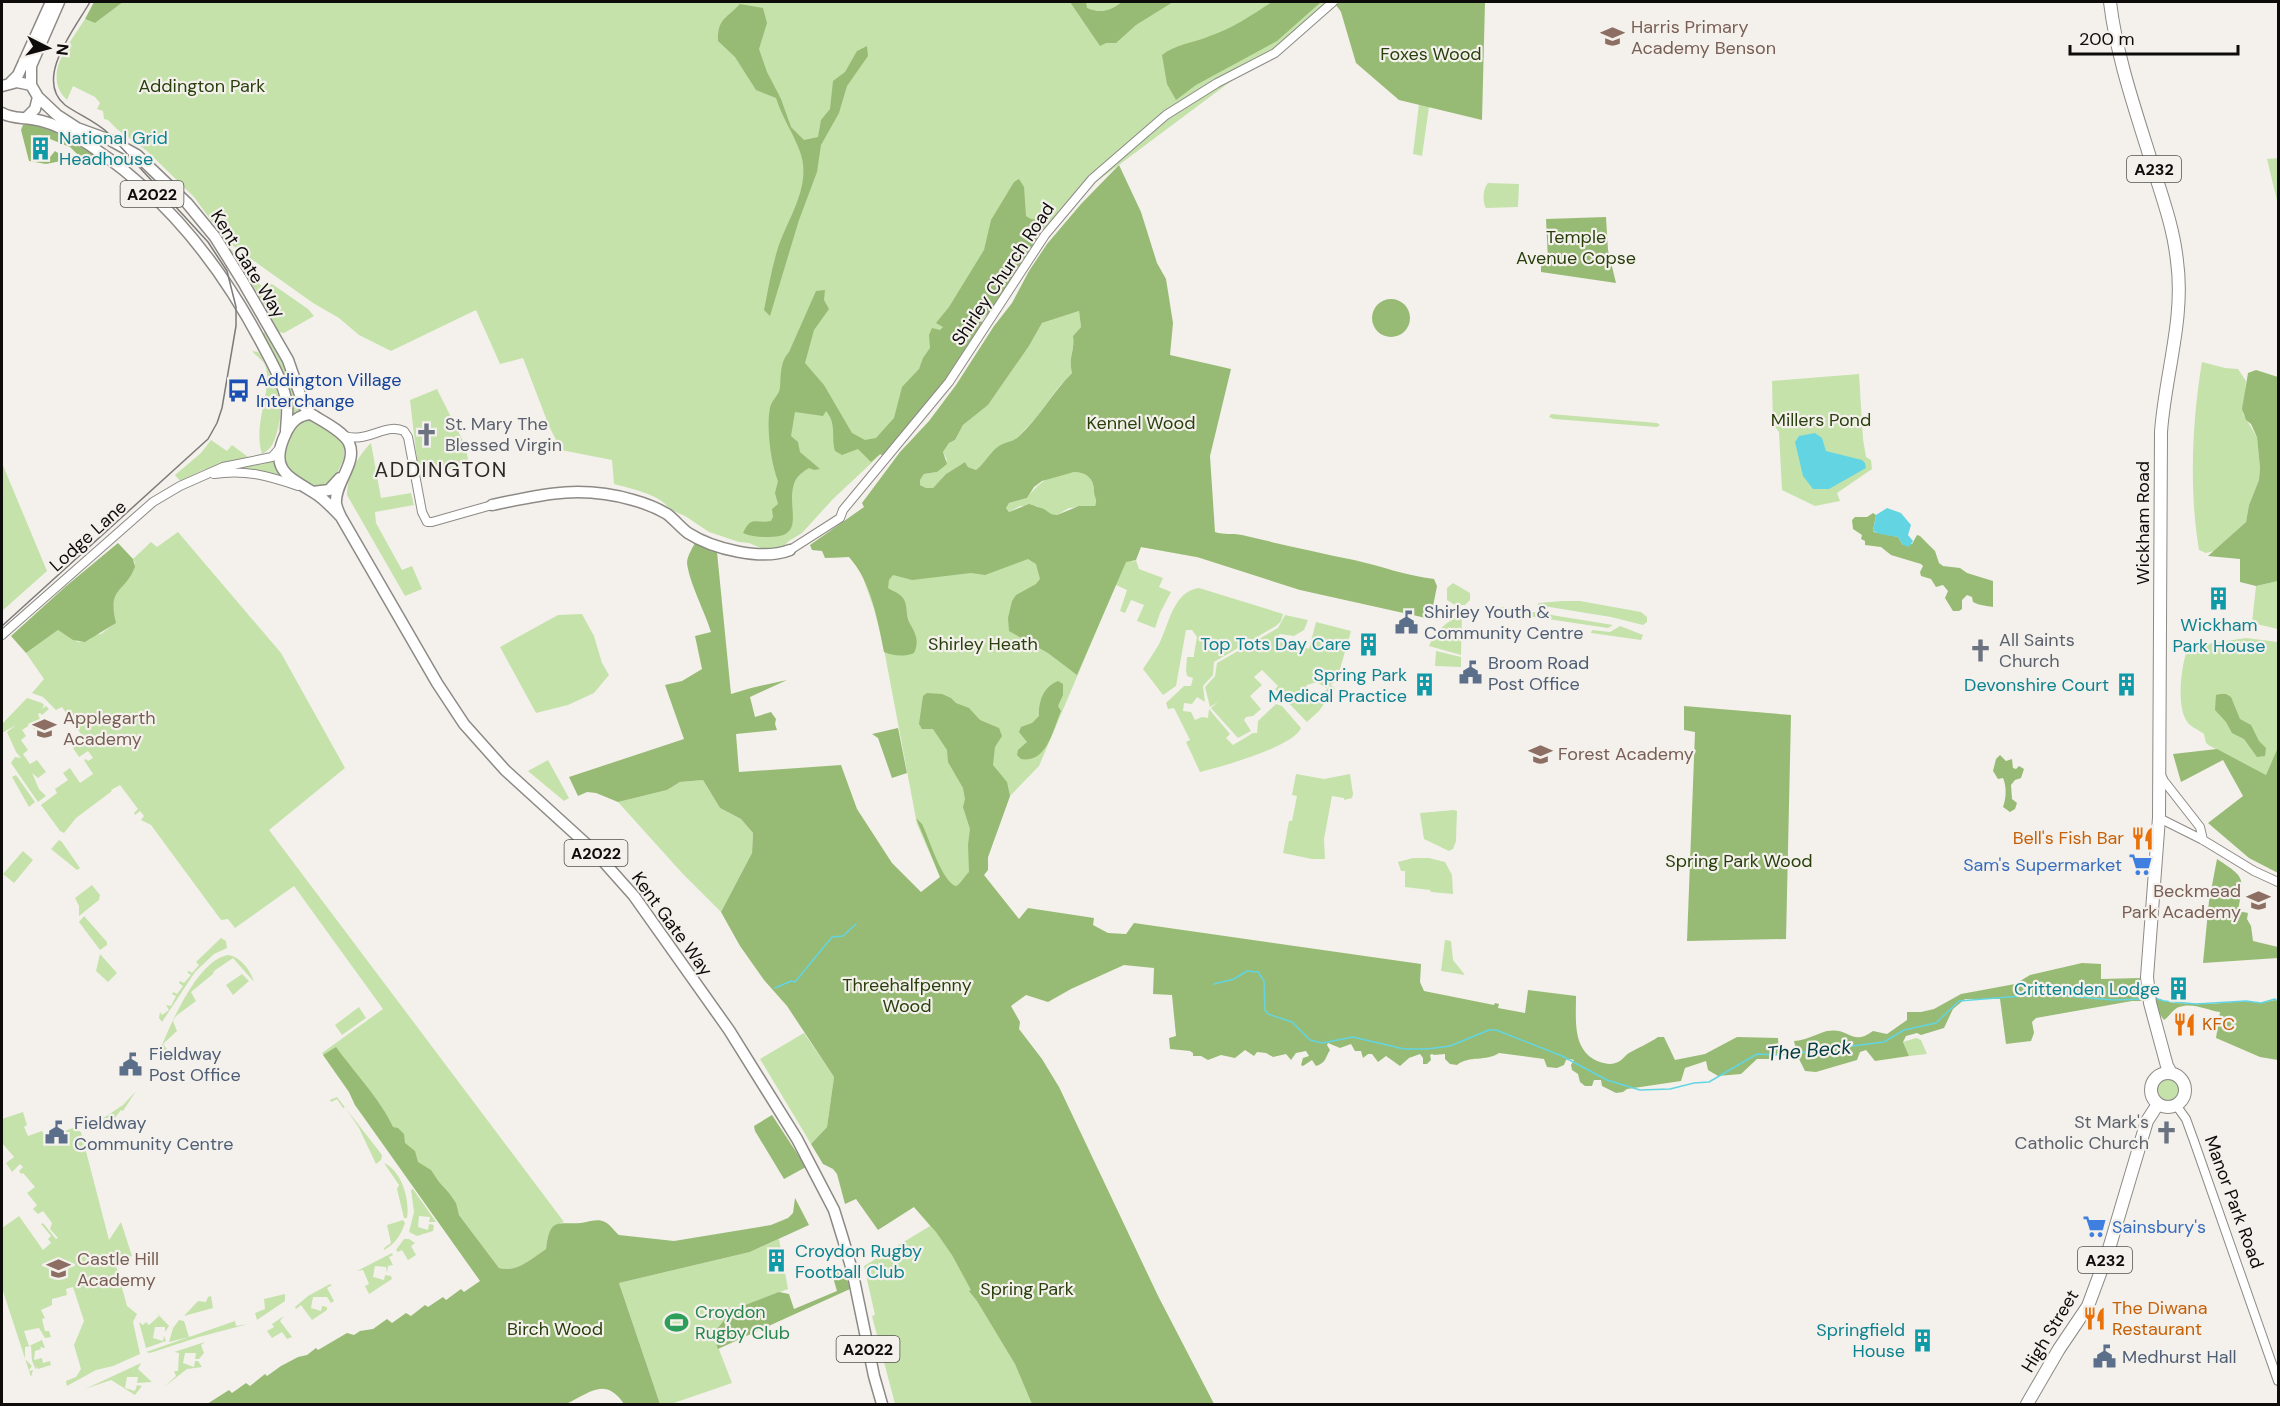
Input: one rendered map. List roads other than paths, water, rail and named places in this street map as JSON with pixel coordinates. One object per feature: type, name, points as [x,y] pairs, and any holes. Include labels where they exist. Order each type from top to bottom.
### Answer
[{"type":"highway","name":"Wickham Road","points":[[2110,2],[2115,38],[2170,225],[2179,276],[2177,315],[2161,432],[2160,818],[2147,977],[2149,998],[2171,1073]]},
{"type":"highway","name":"Wickham Road","points":[[2157,1077],[2163,1052]]},
{"type":"highway","points":[[2164,1073],[2171,1073],[2182,1080],[2185,1088],[2184,1096],[2176,1105],[2168,1107],[2158,1104],[2153,1098],[2151,1090],[2157,1077],[2164,1073]]},
{"type":"highway","name":"High Street","points":[[2027,1404],[2059,1349],[2088,1306],[2116,1226],[2147,1121],[2158,1104]]},
{"type":"main road","points":[[4,84],[18,75],[51,2]]},
{"type":"main road","points":[[4,84],[24,82],[31,85],[31,66],[59,2]]},
{"type":"main road","name":"Kent Gate Way","points":[[31,85],[47,107],[67,122],[121,146],[143,160],[187,203],[215,237],[234,266],[288,360],[304,406],[311,414]]},
{"type":"main road","points":[[26,118],[35,109],[38,97]]},
{"type":"main road","name":"Kent Gate Way","points":[[3,114],[13,118],[45,121],[107,156],[143,186],[201,248],[244,313],[277,374],[287,406],[284,437]]},
{"type":"main road","points":[[234,266],[235,279],[245,303],[244,313]]},
{"type":"main road","points":[[311,414],[349,442],[350,457],[336,504],[341,517],[291,479],[282,467],[280,456],[284,437],[299,416],[311,414]]},
{"type":"main road","points":[[308,490],[329,490],[344,473]]},
{"type":"main road","points":[[492,506],[547,494],[602,492],[636,500],[658,509],[669,515],[688,533],[726,549],[775,554],[790,550]]},
{"type":"main road","name":"Kent Gate Way","points":[[341,517],[420,655],[464,724],[505,770],[594,851],[634,896],[729,1030],[797,1139],[834,1210],[852,1270],[873,1376],[882,1404]]},
{"type":"street","name":"Shirley Church Road","points":[[790,550],[828,525],[832,516],[843,510],[949,382],[1045,235],[1092,179],[1166,115],[1199,93],[1275,52],[1333,2]]},
{"type":"street","points":[[266,458],[276,447],[287,416]]},
{"type":"street","points":[[350,457],[357,446],[367,438],[395,428],[404,431],[408,437],[424,519],[429,523],[492,506]]},
{"type":"street","points":[[342,435],[350,438],[367,438]]},
{"type":"street","points":[[266,458],[278,453],[284,437]]},
{"type":"street","name":"Lodge Lane","points":[[2,635],[146,507],[171,491],[232,464],[266,458]]},
{"type":"street","name":"Lodge Lane","points":[[206,475],[231,472],[256,473],[308,490]]},
{"type":"street","points":[[2160,772],[2164,781],[2200,827],[2203,840]]},
{"type":"street","points":[[2160,818],[2278,882]]},
{"type":"street","name":"Manor Park Road","points":[[2176,1105],[2187,1122],[2278,1381]]},
{"type":"water","name":"Millers Pond","points":[[1815,433],[1822,438],[1826,451],[1862,460],[1866,468],[1829,489],[1813,489],[1803,476],[1795,442],[1799,436]]},
{"type":"water","points":[[1887,508],[1901,513],[1911,525],[1908,535],[1913,541],[1909,547],[1903,545],[1898,537],[1873,531],[1876,515]]},
{"type":"waterway","points":[[775,988],[791,981],[795,982],[832,937],[843,936],[856,924]]},
{"type":"waterway","name":"The Beck","points":[[1214,984],[1234,979],[1247,971],[1258,972],[1264,981],[1265,1010],[1268,1014],[1292,1022],[1310,1040],[1322,1043],[1353,1037],[1404,1049],[1427,1049],[1450,1046],[1489,1030],[1496,1030],[1562,1056],[1607,1080],[1640,1090],[1670,1089],[1709,1082],[1757,1054],[1781,1055],[1884,1042],[1904,1030],[1936,1023],[1959,1001],[2045,994],[2113,1000],[2145,999]]},
{"type":"waterway","name":"The Beck","points":[[2155,998],[2196,1004],[2246,1001],[2261,1003],[2275,999],[2278,1001]]},
{"type":"tram line","points":[[2,626],[208,439],[222,408],[236,326],[236,307],[227,271],[208,242],[108,133],[65,105],[56,94],[53,81],[60,53],[90,2]]},
{"type":"place","name":"Harris Primary Academy Benson","points":[[1613,37]]},
{"type":"place","name":"National Grid Headhouse","points":[[41,148]]},
{"type":"place","name":"Addington Village Interchange","points":[[238,390]]},
{"type":"place","name":"St. Mary The Blessed Virgin","points":[[427,434]]},
{"type":"place","name":"Wickham Park House","points":[[2219,599]]},
{"type":"place","name":"Shirley Youth & Community Centre","points":[[1406,622]]},
{"type":"place","name":"Top Tots Day Care","points":[[1369,644]]},
{"type":"place","name":"All Saints Church","points":[[1981,650]]},
{"type":"place","name":"Broom Road Post Office","points":[[1470,673]]},
{"type":"place","name":"Spring Park Medical Practice","points":[[1425,685]]},
{"type":"place","name":"Devonshire Court","points":[[2127,685]]},
{"type":"place","name":"Applegarth Academy","points":[[45,728]]},
{"type":"place","name":"Forest Academy","points":[[1540,754]]},
{"type":"place","name":"Bell's Fish Bar","points":[[2142,838]]},
{"type":"place","name":"Sam's Supermarket","points":[[2140,865]]},
{"type":"place","name":"Beckmead Park Academy","points":[[2259,901]]},
{"type":"place","name":"Crittenden Lodge","points":[[2178,989]]},
{"type":"place","name":"KFC","points":[[2184,1024]]},
{"type":"place","name":"Fieldway Post Office","points":[[131,1064]]},
{"type":"place","name":"St Mark's Catholic Church","points":[[2167,1132]]},
{"type":"place","name":"Fieldway Community Centre","points":[[56,1133]]},
{"type":"place","name":"Sainsbury's","points":[[2094,1227]]},
{"type":"place","name":"Croydon Rugby Football Club","points":[[777,1261]]},
{"type":"place","name":"Castle Hill Academy","points":[[59,1269]]},
{"type":"place","name":"The Diwana Restaurant","points":[[2094,1318]]},
{"type":"place","name":"Croydon Rugby Club","points":[[677,1322]]},
{"type":"place","name":"Springfield House","points":[[1923,1340]]},
{"type":"place","name":"Medhurst Hall","points":[[2104,1357]]},
{"type":"district","name":"ADDINGTON","points":[[441,470]]},
{"type":"park label","name":"Foxes Wood","points":[[1431,54]]},
{"type":"park label","name":"Addington Park","points":[[202,86]]},
{"type":"park label","name":"Temple Avenue Copse","points":[[1576,247]]},
{"type":"park label","name":"Kennel Wood","points":[[1141,423]]},
{"type":"park label","name":"Shirley Heath","points":[[983,644]]},
{"type":"park label","name":"Spring Park Wood","points":[[1739,861]]},
{"type":"park label","name":"Threehalfpenny Wood","points":[[907,995]]},
{"type":"park label","name":"Spring Park","points":[[1027,1289]]},
{"type":"park label","name":"Birch Wood","points":[[555,1329]]}]
